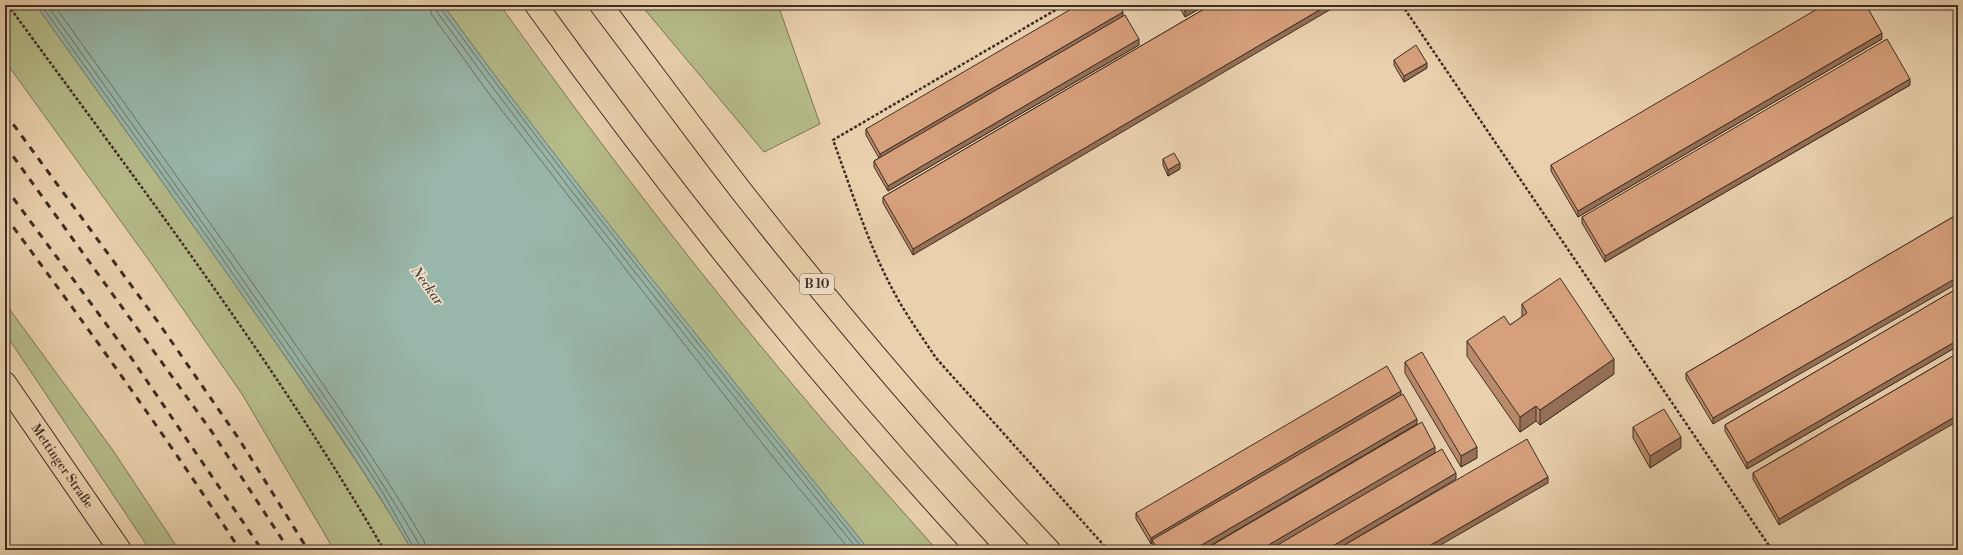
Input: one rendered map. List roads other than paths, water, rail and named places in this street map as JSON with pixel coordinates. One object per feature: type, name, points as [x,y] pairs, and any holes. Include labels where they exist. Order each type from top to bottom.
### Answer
[{"type":"main road","points":[[536,5],[658,169],[747,283],[920,486],[978,550]]},
{"type":"main road","name":"B 10","points":[[600,5],[742,191],[818,285],[906,391],[1049,550]]},
{"type":"main road","name":"Mettinger Straße","points":[[5,382],[120,550]]},
{"type":"water","name":"Neckar","points":[[36,5],[443,5],[494,75],[600,212],[869,550],[412,550],[361,467],[306,386]]},
{"type":"railway","points":[[5,113],[158,322],[239,439],[308,550]]},
{"type":"railway","points":[[5,145],[212,432],[289,550]]},
{"type":"railway","points":[[5,187],[132,359],[262,550]]},
{"type":"railway","points":[[5,216],[125,381],[240,550]]}]
